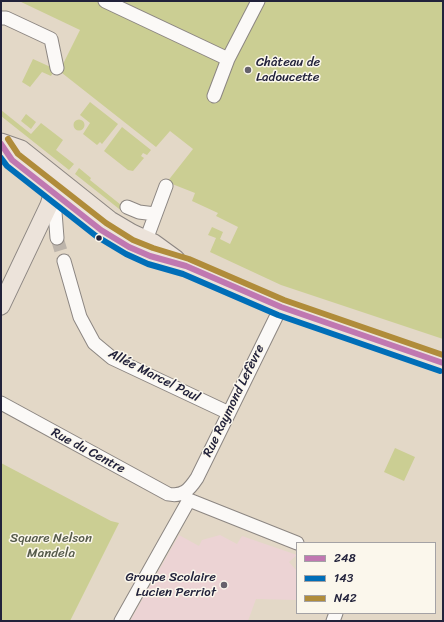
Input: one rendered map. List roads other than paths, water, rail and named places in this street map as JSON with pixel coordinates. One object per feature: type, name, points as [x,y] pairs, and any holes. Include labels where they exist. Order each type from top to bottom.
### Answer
[{"type":"main road","points":[[1,143],[12,160],[101,230],[128,247],[150,256],[186,266],[281,307],[443,363]]},
{"type":"main road","points":[[53,192],[110,220],[146,240],[186,266]]},
{"type":"main road","points":[[1,306],[53,192]]},
{"type":"street","points":[[105,1],[228,59]]},
{"type":"street","points":[[214,96],[228,59],[258,1]]},
{"type":"street","points":[[1,18],[6,18],[51,39],[57,68]]},
{"type":"street","points":[[146,240],[166,186]]},
{"type":"street","points":[[53,192],[56,238]]},
{"type":"street","points":[[127,207],[139,212],[155,214]]},
{"type":"street","name":"Allée Marcel Paul","points":[[64,261],[80,317],[94,343],[112,358],[229,413]]},
{"type":"street","name":"Rue Raymond Lefèvre","points":[[121,621],[183,496],[196,478],[281,307]]},
{"type":"street","name":"Rue du Centre","points":[[1,403],[168,494],[183,496],[296,543]]},
{"type":"tunnel","points":[[57,238],[64,261]]},
{"type":"place","name":"Château de Ladoucette","points":[[248,70]]},
{"type":"place","name":"Groupe Scolaire Lucien Perriot","points":[[224,585]]},
{"type":"park label","name":"Square Nelson Mandela","points":[[51,546]]}]
